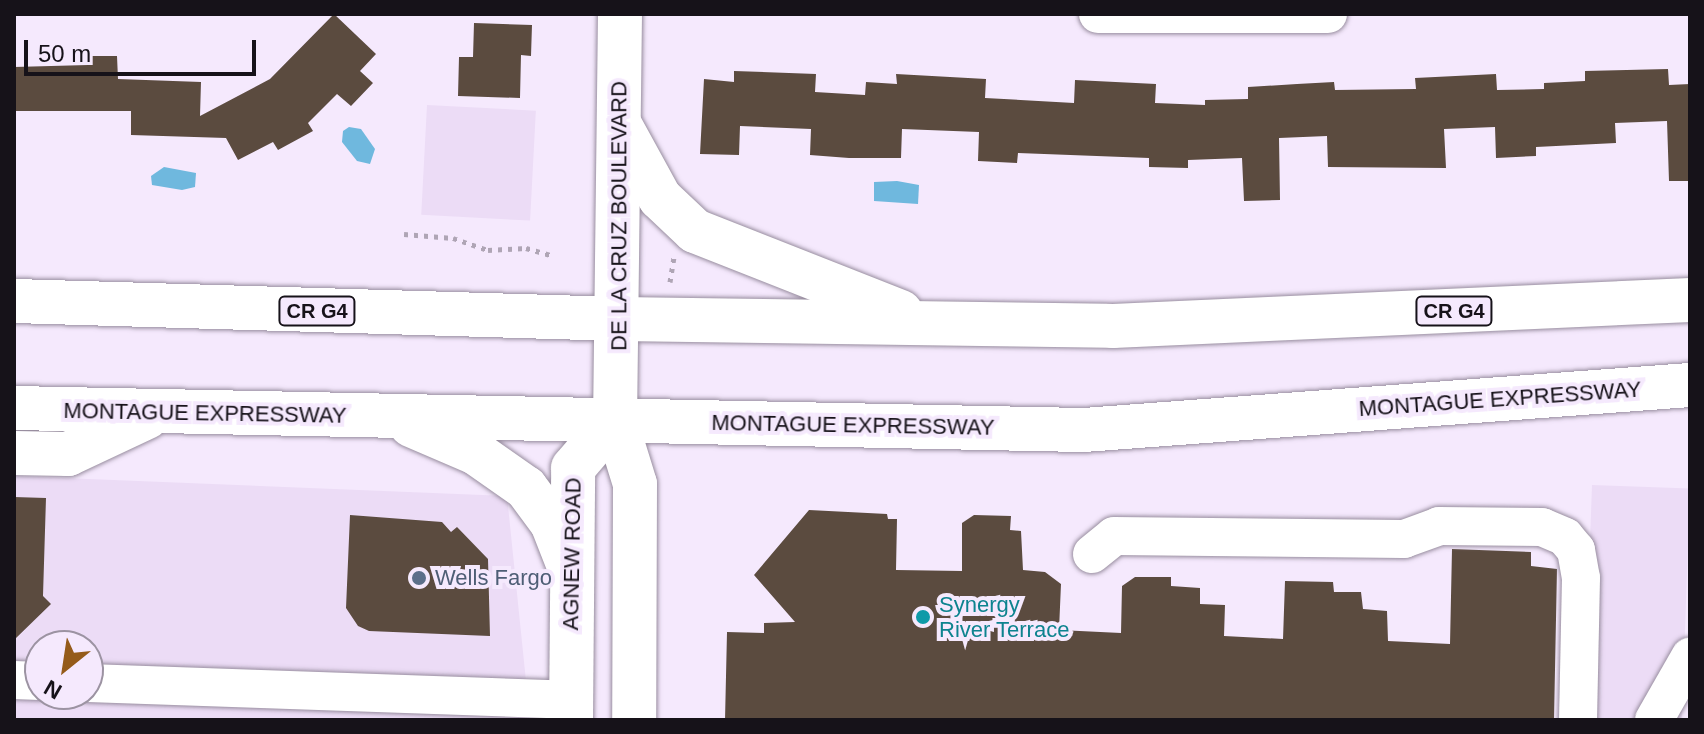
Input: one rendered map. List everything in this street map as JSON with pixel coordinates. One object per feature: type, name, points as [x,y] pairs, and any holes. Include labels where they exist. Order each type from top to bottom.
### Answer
[{"type":"main road","name":"DE LA CRUZ BOULEVARD","points":[[615,419],[619,319],[620,14]]},
{"type":"main road","points":[[620,125],[660,198],[695,231],[929,323]]},
{"type":"main road","name":"CR G4","points":[[14,301],[619,319],[1219,324],[1690,300]]},
{"type":"main road","name":"MONTAGUE EXPRESSWAY","points":[[14,408],[1084,430],[1690,385]]},
{"type":"main road","points":[[14,453],[68,454],[156,413]]},
{"type":"main road","points":[[390,417],[476,453],[526,488],[552,523],[572,574]]},
{"type":"main road","points":[[615,419],[636,490],[634,720]]},
{"type":"main road","name":"AGNEW ROAD","points":[[570,710],[573,468],[615,419]]},
{"type":"street","points":[[1098,14],[1328,14]]},
{"type":"street","points":[[1092,554],[1114,536],[1404,539],[1439,526],[1542,527],[1565,537],[1576,550],[1581,578],[1578,720]]},
{"type":"street","points":[[1654,720],[1690,657]]},
{"type":"street","points":[[104,684],[570,710]]},
{"type":"path","points":[[404,234],[453,238],[488,250],[526,248],[554,256]]},
{"type":"path","points":[[662,263],[669,264],[670,282]]},
{"type":"shaded area","points":[[427,105],[536,111],[530,221],[421,215]]},
{"type":"shaded area","points":[[14,476],[507,496],[530,720],[14,720]]},
{"type":"shaded area","points":[[1592,485],[1690,488],[1682,720],[1584,720]]},
{"type":"water","points":[[349,127],[361,129],[375,149],[370,164],[357,161],[342,142],[343,131]]},
{"type":"water","points":[[164,167],[196,173],[195,187],[182,190],[152,185],[151,176]]},
{"type":"water","points":[[897,181],[919,185],[918,204],[874,201],[874,182]]},
{"type":"building","points":[[334,14],[376,54],[360,71],[373,83],[351,106],[337,94],[308,123],[313,131],[278,150],[273,142],[238,160],[226,138],[131,135],[131,111],[14,111],[14,67],[88,65],[88,56],[117,56],[118,79],[201,82],[200,116],[270,79]]},
{"type":"building","points":[[474,23],[532,25],[531,56],[521,55],[520,98],[458,96],[459,57],[473,57]]},
{"type":"building","points":[[1668,69],[1669,85],[1690,84],[1690,181],[1669,181],[1667,121],[1615,123],[1616,143],[1536,147],[1536,156],[1496,158],[1495,127],[1444,129],[1446,168],[1328,167],[1327,136],[1279,138],[1280,200],[1244,201],[1242,158],[1188,160],[1188,168],[1149,167],[1149,158],[1018,153],[1017,163],[978,161],[979,132],[902,129],[901,158],[849,158],[810,155],[811,129],[740,126],[739,155],[700,154],[704,79],[734,82],[734,71],[816,74],[815,92],[865,95],[866,82],[897,84],[896,74],[986,79],[985,98],[1074,103],[1075,80],[1156,84],[1155,103],[1205,105],[1205,100],[1248,99],[1248,87],[1334,82],[1335,90],[1416,89],[1415,78],[1496,74],[1497,90],[1544,89],[1544,83],[1585,81],[1585,71]]},
{"type":"building","points":[[14,497],[46,498],[43,596],[51,604],[14,640]]},
{"type":"building","name":"Synergy River Terrace","points":[[809,510],[887,514],[888,519],[897,519],[896,570],[962,571],[962,523],[974,515],[1011,516],[1010,530],[1021,531],[1023,570],[1045,572],[1061,584],[1059,630],[1121,633],[1122,586],[1135,577],[1171,577],[1171,586],[1200,588],[1200,604],[1225,605],[1224,636],[1283,639],[1285,581],[1333,582],[1334,592],[1361,592],[1363,609],[1387,611],[1388,641],[1450,644],[1452,549],[1531,552],[1531,566],[1557,569],[1554,720],[725,720],[727,632],[764,633],[764,623],[795,622],[754,575]]},
{"type":"building","name":"Wells Fargo","points":[[350,515],[442,522],[451,532],[457,527],[488,559],[490,636],[369,631],[358,626],[346,608]]},
{"type":"place","name":"Wells Fargo","points":[[419,578]]},
{"type":"place","name":"Synergy River Terrace","points":[[923,617]]}]
